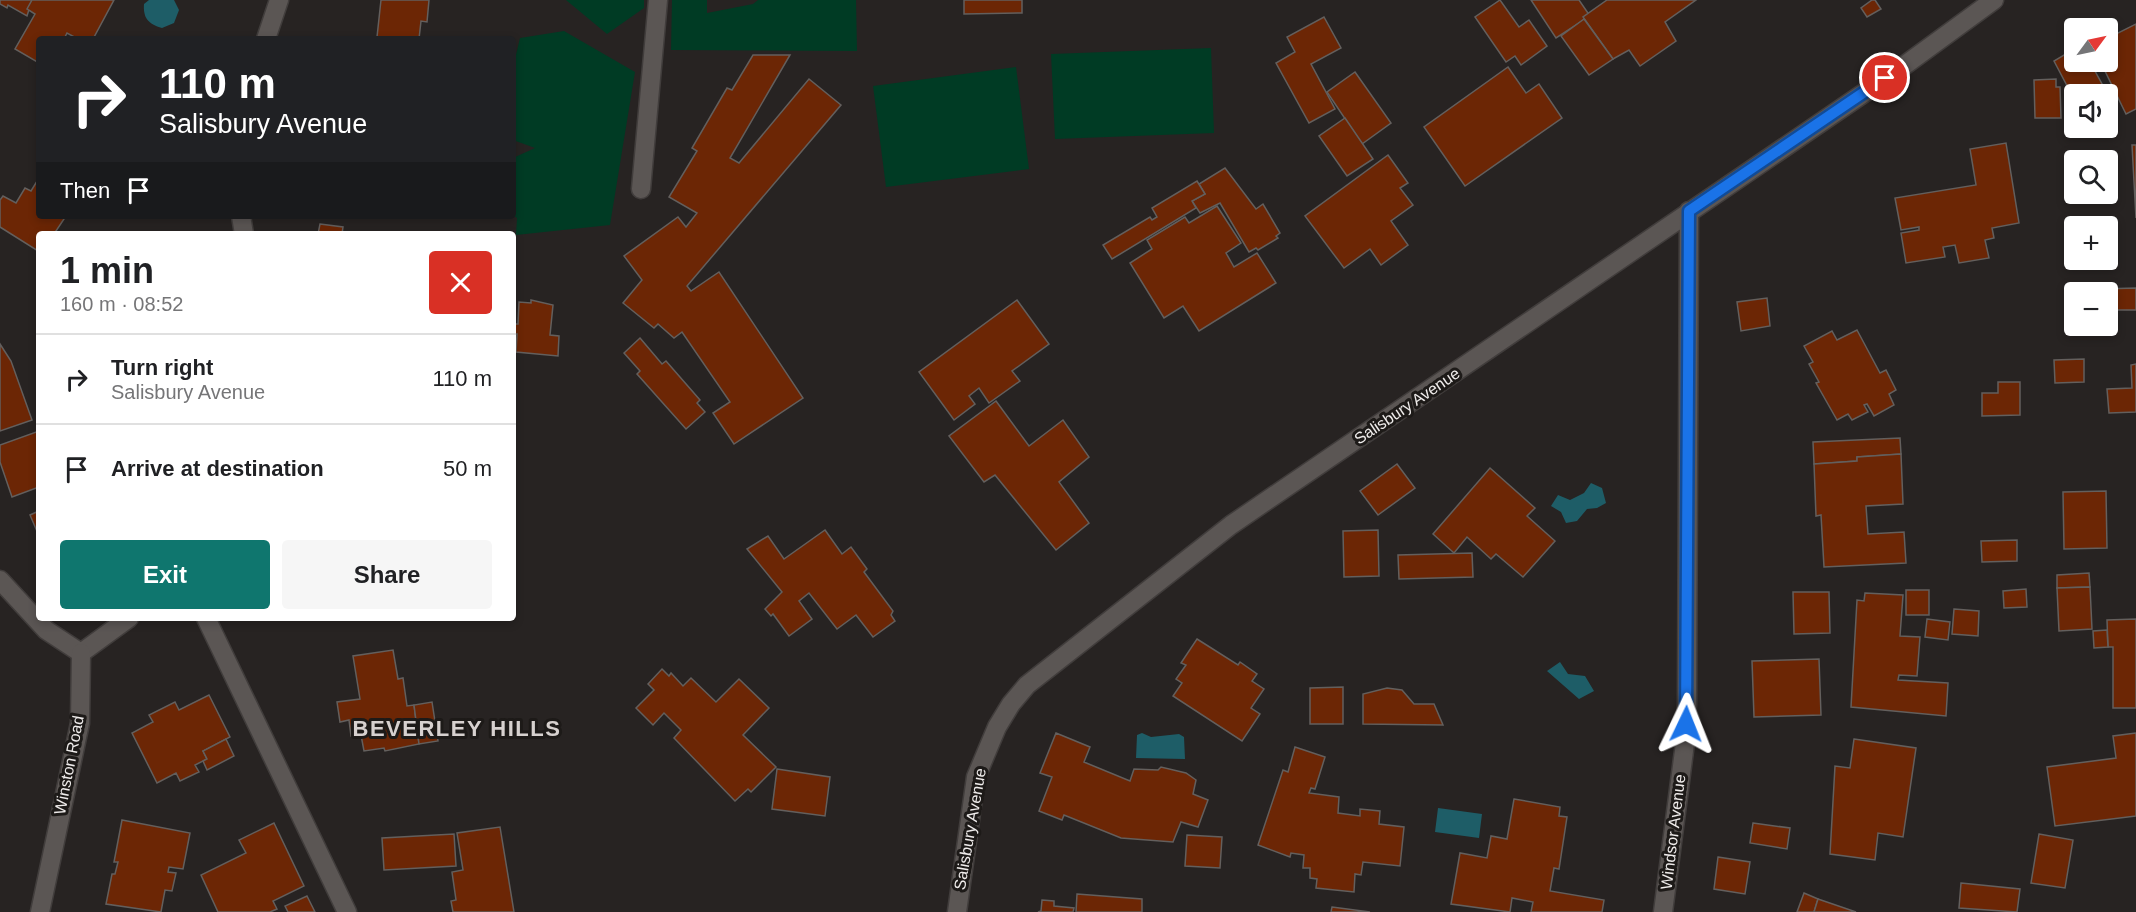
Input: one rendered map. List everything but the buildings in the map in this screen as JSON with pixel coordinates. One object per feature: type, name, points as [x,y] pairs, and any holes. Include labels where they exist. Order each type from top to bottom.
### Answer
[{"type":"street","points":[[267,36],[279,0]]},
{"type":"street","points":[[641,189],[658,0]]},
{"type":"street","name":"Salisbury Avenue","points":[[957,912],[976,777],[997,727],[1011,704],[1027,685],[1231,525],[1905,65],[1994,0]]},
{"type":"street","name":"Windsor Avenue","points":[[1663,912],[1687,704],[1689,211]]},
{"type":"street","points":[[0,580],[36,619]]},
{"type":"street","points":[[38,621],[46,630],[81,653],[125,621]]},
{"type":"street","points":[[207,621],[348,912]]},
{"type":"street","name":"Winston Road","points":[[40,912],[80,723],[81,653]]},
{"type":"green space","points":[[566,0],[644,0],[644,8],[607,34]]},
{"type":"green space","points":[[672,0],[707,0],[707,13],[753,4],[758,0],[856,0],[857,51],[671,50]]},
{"type":"green space","points":[[564,31],[635,72],[610,225],[516,235],[516,157],[535,148],[516,141],[516,55],[520,38]]},
{"type":"green space","points":[[1211,48],[1214,133],[1055,139],[1051,54]]},
{"type":"green space","points":[[1016,67],[1029,169],[886,187],[873,86]]},
{"type":"water","points":[[149,0],[174,0],[179,10],[174,23],[162,28],[153,25],[146,17],[144,9],[144,4]]},
{"type":"water","points":[[1591,483],[1602,488],[1606,503],[1597,508],[1587,509],[1577,521],[1566,523],[1561,512],[1551,506],[1558,495],[1570,500],[1584,493]]},
{"type":"water","points":[[1560,662],[1568,674],[1585,676],[1594,691],[1579,699],[1547,671]]},
{"type":"water","points":[[1142,733],[1151,737],[1179,734],[1184,737],[1185,759],[1136,758],[1137,735]]},
{"type":"water","points":[[1438,808],[1482,814],[1479,838],[1435,832]]},
{"type":"district","name":"BEVERLEY HILLS","points":[[457,728]]},
{"type":"route","points":[[1686,724],[1689,211],[1885,78]]}]
